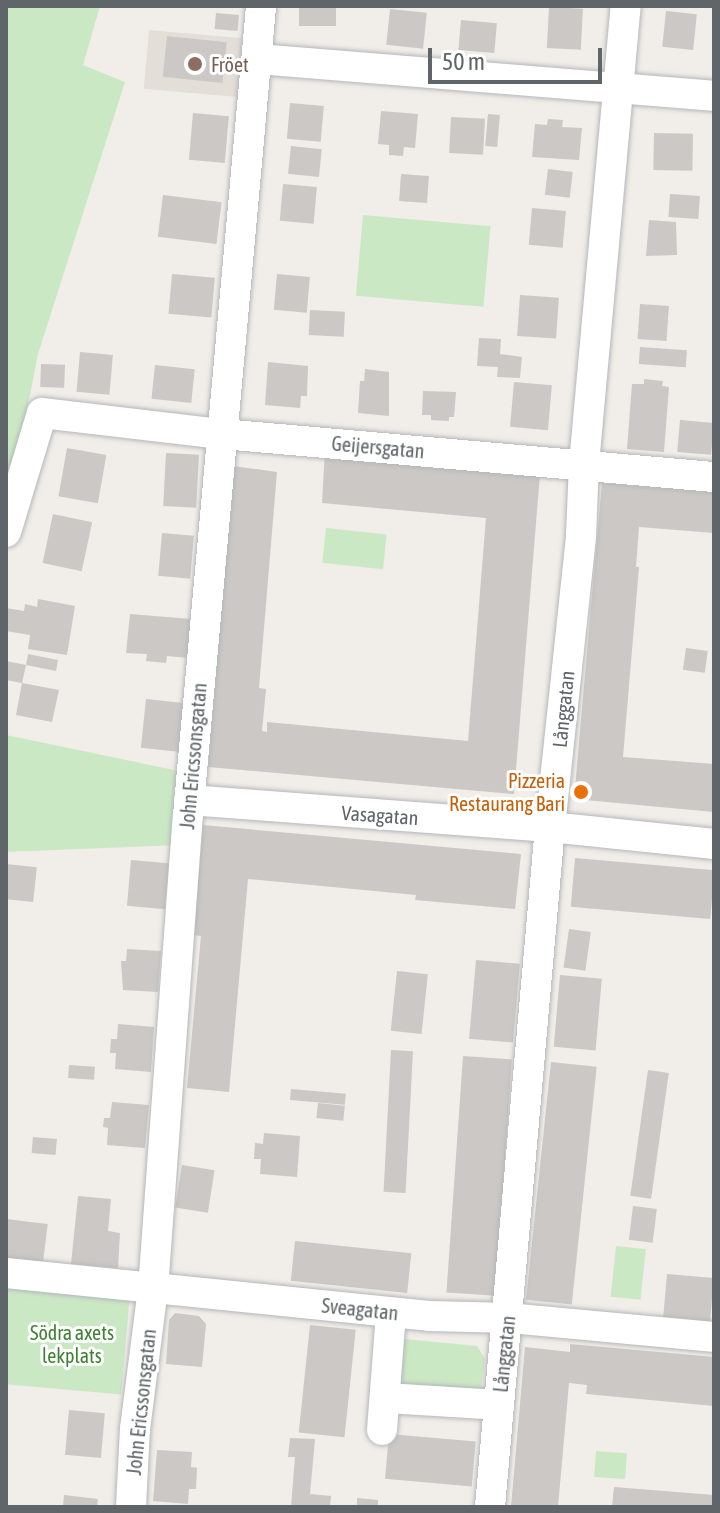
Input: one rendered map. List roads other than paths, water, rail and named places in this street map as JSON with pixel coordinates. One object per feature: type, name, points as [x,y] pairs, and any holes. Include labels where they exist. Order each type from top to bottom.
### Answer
[{"type":"street","name":"John Ericssonsgatan","points":[[131,1507],[135,1429],[153,1289],[189,800],[261,6]]},
{"type":"street","name":"Långgatan","points":[[490,1507],[550,827],[581,535],[584,464],[626,6]]},
{"type":"street","points":[[257,59],[714,96]]},
{"type":"street","name":"Geijersgatan","points":[[6,532],[42,413],[222,434],[714,477]]},
{"type":"street","name":"Vasagatan","points":[[189,800],[550,827],[714,844]]},
{"type":"street","name":"Sveagatan","points":[[6,1273],[391,1313],[509,1318],[714,1337]]},
{"type":"street","points":[[382,1430],[391,1313]]},
{"type":"street","points":[[385,1398],[499,1405]]},
{"type":"place","name":"Fröet","points":[[195,64]]},
{"type":"place","name":"Pizzeria Restaurang Bari","points":[[581,792]]},
{"type":"park label","name":"Södra axets lekplats","points":[[72,1344]]}]
